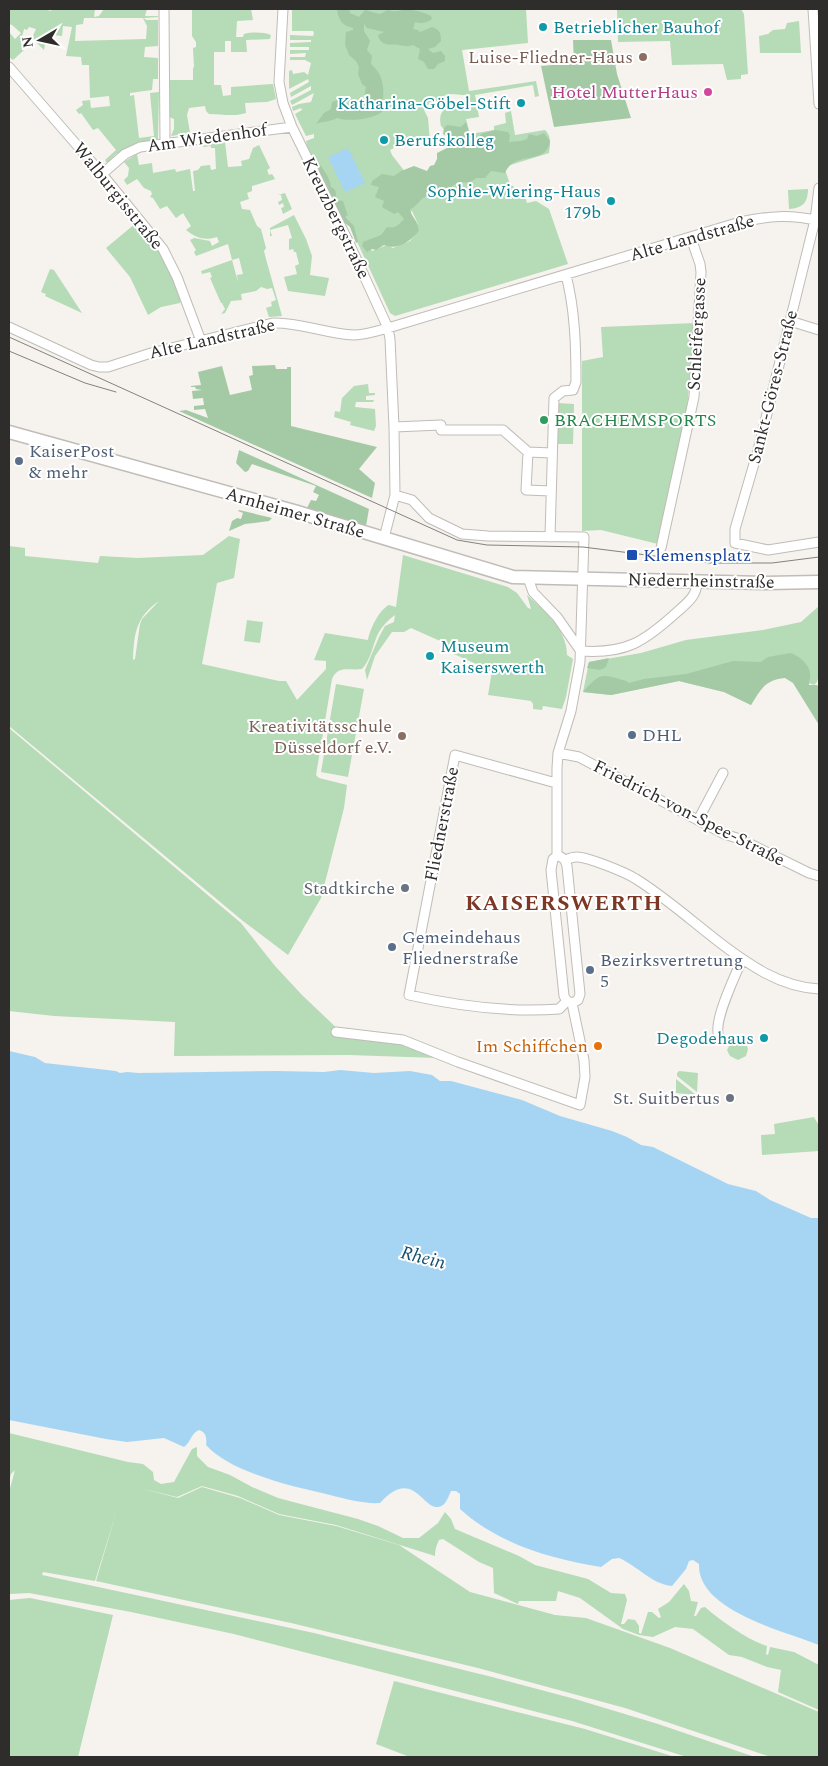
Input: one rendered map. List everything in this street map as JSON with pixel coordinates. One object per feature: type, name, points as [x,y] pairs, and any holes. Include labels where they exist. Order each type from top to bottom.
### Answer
[{"type":"main road","name":"Arnheimer Straße","points":[[9,432],[384,538],[513,577],[582,579]]},
{"type":"main road","name":"Niederrheinstraße","points":[[582,579],[697,586],[819,582]]},
{"type":"street","points":[[164,9],[165,143]]},
{"type":"street","name":"Kreuzbergstraße","points":[[283,9],[279,82],[282,103],[292,128],[349,243],[388,328],[392,361],[395,495],[384,538]]},
{"type":"street","points":[[813,9],[819,104]]},
{"type":"street","name":"Walburgisstraße","points":[[9,67],[102,174],[163,249],[177,277],[201,340]]},
{"type":"street","name":"Am Wiedenhof","points":[[102,174],[134,149],[165,143],[292,128]]},
{"type":"street","name":"Sankt-Göres-Straße","points":[[819,188],[817,220],[758,450],[735,529],[735,543],[768,550],[819,542]]},
{"type":"street","name":"Alte Landstraße","points":[[9,327],[99,367],[108,367],[151,353],[273,323],[286,323],[355,335],[388,328],[740,222],[764,217],[788,216],[817,220]]},
{"type":"street","name":"Schleifergasse","points":[[661,548],[694,397],[701,272],[691,238]]},
{"type":"street","points":[[550,536],[554,398],[560,393],[573,390],[576,382],[574,323],[566,275]]},
{"type":"street","points":[[790,320],[819,330]]},
{"type":"street","points":[[394,427],[503,430],[528,452],[552,453]]},
{"type":"street","points":[[528,452],[526,490],[551,491]]},
{"type":"street","points":[[395,495],[412,500],[429,518],[462,534],[584,537],[580,662],[571,711],[558,753],[556,783],[561,858],[580,994],[578,1000],[570,1002]]},
{"type":"street","points":[[528,578],[533,592],[557,617],[581,651]]},
{"type":"street","points":[[581,651],[613,651],[646,639],[691,600],[697,586]]},
{"type":"street","name":"Friedrich-von-Spee-Straße","points":[[558,753],[579,757],[698,820],[819,876]]},
{"type":"street","name":"Fliednerstraße","points":[[556,783],[455,755],[409,995],[456,1004],[523,1010],[559,1008],[570,1002]]},
{"type":"street","points":[[698,820],[723,773]]},
{"type":"street","points":[[336,1032],[403,1040],[458,1062],[580,1105],[585,1077],[584,1060],[570,1002],[564,996],[551,870],[553,859],[577,856],[635,878],[742,959],[766,974],[788,983],[819,989]]},
{"type":"street","points":[[719,1037],[718,1026],[722,1010],[742,959]]},
{"type":"green space","points":[[9,9],[44,9],[51,11],[52,9],[95,9],[94,17],[99,16],[104,9],[147,9],[145,16],[158,16],[144,18],[146,20],[158,20],[158,46],[145,47],[144,57],[158,58],[158,79],[153,79],[152,90],[130,93],[130,96],[134,95],[139,138],[154,136],[150,93],[159,92],[158,139],[132,146],[116,154],[107,163],[105,160],[116,150],[98,128],[93,130],[81,113],[79,114],[76,110],[83,105],[82,101],[90,100],[91,108],[110,106],[109,96],[90,98],[89,65],[82,65],[81,57],[66,56],[72,27],[63,26],[62,36],[47,34],[44,50],[32,38],[36,29],[29,27],[27,30],[24,29],[22,37],[30,39],[32,43],[13,60],[9,57],[9,32],[15,39],[21,33],[9,24]],"holes":[[[84,18],[143,18],[147,26],[146,39],[75,41],[76,25],[83,24]]]},
{"type":"green space","points":[[192,9],[251,9],[253,20],[237,21],[236,37],[243,37],[244,34],[250,33],[265,33],[271,35],[270,39],[246,40],[247,52],[231,52],[231,41],[225,41],[225,52],[214,52],[214,85],[221,85],[223,96],[231,95],[231,87],[273,84],[276,99],[267,102],[245,103],[246,113],[236,115],[209,114],[205,106],[189,108],[187,115],[190,133],[171,136],[174,129],[174,119],[169,117],[170,80],[193,80],[193,48],[196,47],[196,42],[192,36]]},
{"type":"green space","points":[[292,9],[526,9],[528,43],[462,50],[469,91],[536,81],[539,96],[535,97],[533,85],[475,95],[479,117],[466,119],[470,134],[494,130],[494,126],[506,123],[505,113],[511,111],[515,135],[545,130],[549,135],[549,153],[504,167],[510,184],[524,194],[527,203],[536,201],[549,209],[568,264],[395,316],[390,313],[348,222],[344,224],[308,149],[306,141],[314,138],[314,134],[306,136],[295,114],[302,110],[301,108],[293,111],[292,107],[311,102],[314,93],[292,105],[290,101],[311,90],[311,86],[291,97],[290,93],[309,82],[308,79],[289,89],[289,71],[292,70],[293,74],[304,72],[308,75],[311,63],[305,60],[290,60],[290,57],[305,57],[306,53],[290,54],[290,50],[309,50],[309,47],[290,47],[290,43],[311,42],[311,40],[290,40],[290,35],[313,36],[314,33],[313,31],[292,31]],"holes":[[[452,94],[470,97],[470,100],[452,104],[444,110],[441,114],[441,126],[474,163],[403,208],[412,181],[390,150],[415,139],[430,142],[428,118],[424,110],[426,106]],[[412,211],[419,231],[410,241],[393,248],[387,245],[372,251],[369,247],[411,225],[407,213]]]},
{"type":"green space","points":[[337,9],[349,9],[350,13],[359,17],[365,10],[380,14],[388,10],[410,10],[431,16],[432,19],[426,22],[415,22],[413,29],[420,32],[432,27],[438,31],[441,41],[435,47],[428,49],[433,53],[441,51],[445,56],[445,61],[438,64],[434,69],[428,69],[424,62],[418,59],[420,49],[413,45],[389,45],[384,43],[379,39],[378,35],[384,32],[367,28],[364,24],[364,31],[370,41],[367,50],[372,56],[371,64],[378,72],[383,85],[383,100],[376,103],[386,108],[376,115],[363,119],[348,120],[337,118],[316,124],[324,113],[331,109],[332,102],[338,100],[349,110],[363,106],[366,100],[364,97],[366,87],[362,84],[358,74],[359,67],[356,61],[349,55],[345,45],[346,32],[353,30],[353,28],[346,26],[342,22]]},
{"type":"green space","points":[[617,9],[741,9],[744,14],[748,74],[741,75],[741,79],[727,80],[723,64],[672,65],[670,41],[618,42]]},
{"type":"green space","points":[[799,21],[801,53],[760,53],[759,36],[768,34],[773,30],[785,29],[787,23]]},
{"type":"green space","points":[[573,40],[611,40],[617,74],[631,118],[554,127],[541,66],[574,63]]},
{"type":"green space","points":[[466,122],[475,144],[481,134],[495,130],[508,132],[510,135],[509,142],[527,139],[529,134],[537,136],[544,133],[550,141],[548,149],[537,156],[515,162],[509,166],[505,173],[491,171],[485,178],[458,182],[451,187],[420,200],[410,209],[419,228],[416,235],[399,246],[389,247],[384,245],[376,250],[372,249],[367,252],[362,246],[363,242],[381,235],[387,227],[395,227],[404,219],[398,212],[394,214],[382,207],[384,201],[375,197],[379,187],[371,185],[372,181],[382,174],[394,176],[414,166],[427,171],[430,166],[434,165],[437,153],[447,148],[449,138],[443,134],[444,128],[447,125],[461,127]]},
{"type":"green space","points":[[225,142],[228,167],[242,166],[241,161],[249,159],[253,148],[259,145],[270,168],[267,170],[269,175],[272,174],[275,179],[252,186],[252,191],[247,193],[249,199],[240,202],[242,209],[250,210],[257,226],[261,229],[266,248],[264,251],[282,316],[269,317],[266,308],[272,306],[271,302],[276,300],[272,288],[261,287],[256,291],[241,294],[242,300],[231,301],[225,313],[221,314],[225,309],[210,278],[212,277],[210,272],[202,274],[201,271],[232,260],[228,244],[196,256],[194,252],[196,250],[190,240],[194,238],[210,241],[212,246],[219,242],[217,237],[205,239],[193,235],[186,230],[191,226],[183,213],[176,218],[167,206],[160,209],[153,198],[150,197],[151,191],[144,188],[137,179],[127,185],[124,180],[128,176],[129,168],[124,162],[137,154],[139,165],[152,163],[153,173],[175,169],[176,172],[190,169],[193,191],[195,191],[193,171],[198,170],[201,166],[210,165],[211,170],[216,169],[215,148],[211,148],[211,146],[203,147],[203,144]],"holes":[[[239,258],[243,274],[237,275],[238,282],[232,260]]]},
{"type":"green space","points":[[315,162],[319,163],[326,174],[331,187],[335,191],[337,200],[343,201],[348,216],[346,215],[346,218],[354,226],[358,242],[356,243],[350,227],[341,220],[333,205],[334,202],[328,193],[329,190],[325,188],[323,178],[320,172],[317,171]]},
{"type":"green space","points":[[808,189],[807,198],[803,204],[789,209],[788,190]]},
{"type":"green space","points":[[285,193],[292,209],[283,214],[281,208],[284,207],[283,203],[279,205],[278,202],[282,200],[281,195],[278,195]]},
{"type":"green space","points":[[294,215],[312,256],[310,275],[329,278],[325,296],[288,291],[284,277],[297,274],[295,266],[299,264],[296,252],[293,249],[289,250],[289,239],[292,238],[288,225],[270,230],[270,228]]},
{"type":"green space","points":[[136,223],[163,256],[182,299],[180,303],[161,307],[148,315],[130,277],[106,248]]},
{"type":"green space","points":[[50,269],[54,270],[82,313],[45,296],[46,294],[41,292]]},
{"type":"green space","points":[[695,323],[686,419],[658,544],[601,530],[582,531],[582,361],[603,357],[601,327]]},
{"type":"green space","points":[[275,365],[276,369],[291,367],[291,426],[377,447],[359,469],[375,483],[372,498],[179,411],[186,410],[208,418],[205,409],[194,410],[194,406],[204,405],[203,398],[193,399],[192,391],[202,390],[191,387],[201,385],[198,372],[222,366],[230,395],[252,390],[249,376],[253,375],[252,366]]},
{"type":"green space","points":[[368,384],[369,393],[375,393],[375,395],[366,396],[366,400],[374,400],[373,402],[356,402],[355,407],[375,409],[376,426],[374,431],[350,425],[351,422],[334,417],[335,411],[340,412],[342,398],[354,386]]},
{"type":"green space","points":[[558,403],[574,404],[573,444],[558,444]]},
{"type":"green space","points":[[239,450],[369,509],[366,526],[309,512],[307,508],[311,500],[316,501],[319,495],[313,492],[316,486],[252,464],[248,471],[245,472],[236,463]]},
{"type":"green space","points":[[239,510],[272,518],[269,521],[245,524],[229,531],[232,521],[237,518],[241,519],[243,513]]},
{"type":"green space","points":[[229,536],[240,539],[234,578],[217,583],[202,664],[286,681],[297,700],[326,669],[326,661],[314,660],[325,633],[368,640],[378,615],[389,605],[396,607],[403,555],[508,587],[517,593],[528,608],[531,609],[527,595],[547,614],[559,629],[566,646],[567,655],[573,659],[562,709],[543,706],[542,710],[533,709],[531,701],[488,695],[492,671],[447,651],[447,644],[411,628],[404,632],[392,632],[375,656],[367,680],[365,670],[379,637],[385,626],[394,622],[395,615],[380,630],[362,669],[341,670],[335,675],[332,679],[316,775],[319,778],[347,785],[344,808],[321,898],[288,955],[243,921],[9,726],[9,546],[25,548],[25,556],[98,563],[100,556],[138,558],[203,555]],"holes":[[[159,601],[142,619],[135,659],[133,660],[134,642],[138,626],[145,613]]]},
{"type":"green space","points":[[819,606],[819,675],[814,685],[809,683],[810,672],[765,677],[751,705],[724,692],[679,681],[611,695],[583,692],[589,662],[641,653],[686,640],[763,630],[801,622]]},
{"type":"green space","points":[[247,620],[263,622],[260,643],[244,641]]},
{"type":"green space","points":[[790,653],[800,658],[808,666],[810,674],[809,685],[817,685],[819,687],[819,725],[793,683],[785,678],[778,679],[764,686],[751,705],[724,692],[679,681],[611,695],[583,692],[602,676],[629,683],[644,679],[686,674],[733,661],[761,662],[768,657]]},
{"type":"green space","points":[[609,658],[606,667],[600,670],[587,668],[589,662]]},
{"type":"green space","points":[[336,684],[364,689],[348,777],[321,772]]},
{"type":"green space","points":[[9,728],[241,923],[275,966],[343,1034],[402,1041],[438,1058],[349,1055],[174,1056],[175,1022],[54,1016],[9,1011]]},
{"type":"green space","points":[[745,1040],[748,1049],[746,1056],[738,1060],[730,1056],[727,1050],[731,1042]]},
{"type":"green space","points":[[679,1071],[698,1073],[697,1092],[677,1076]]},
{"type":"green space","points":[[676,1079],[696,1095],[676,1093]]},
{"type":"green space","points":[[814,1117],[819,1126],[819,1151],[762,1155],[761,1135],[775,1134],[774,1124]]},
{"type":"green space","points":[[9,1433],[143,1464],[153,1472],[154,1480],[161,1484],[174,1482],[192,1449],[197,1447],[197,1456],[208,1467],[230,1475],[252,1487],[278,1498],[358,1519],[403,1538],[419,1538],[438,1523],[445,1512],[451,1519],[455,1529],[519,1556],[535,1565],[588,1579],[611,1593],[625,1594],[627,1600],[621,1624],[624,1624],[628,1619],[635,1620],[641,1634],[648,1612],[652,1612],[659,1618],[661,1617],[658,1609],[669,1602],[684,1584],[689,1591],[691,1601],[698,1602],[694,1616],[696,1616],[701,1608],[705,1607],[734,1629],[767,1646],[766,1654],[768,1655],[770,1647],[794,1652],[819,1665],[819,1710],[778,1692],[781,1670],[767,1667],[742,1657],[729,1655],[693,1629],[675,1627],[653,1637],[639,1635],[623,1629],[580,1598],[558,1591],[556,1601],[519,1601],[518,1604],[494,1593],[493,1568],[479,1562],[443,1539],[438,1542],[435,1556],[336,1525],[279,1514],[238,1496],[202,1486],[177,1497],[139,1488],[178,1498],[202,1487],[240,1498],[279,1515],[336,1526],[399,1545],[470,1592],[555,1615],[586,1618],[670,1648],[819,1712],[819,1757],[771,1757],[625,1708],[478,1668],[291,1623],[96,1581],[117,1510],[95,1581],[43,1572],[42,1575],[314,1633],[492,1677],[658,1724],[755,1757],[687,1757],[572,1721],[234,1634],[29,1593],[10,1594],[9,1492],[15,1470],[11,1474],[9,1481]]},
{"type":"green space","points":[[30,1598],[113,1615],[78,1757],[9,1757],[9,1600]]},
{"type":"green space","points":[[394,1681],[585,1729],[675,1757],[410,1757],[376,1744]]},
{"type":"water","points":[[348,148],[365,183],[345,192],[328,157]]},
{"type":"water","name":"Rhein","points":[[9,1051],[35,1057],[45,1063],[120,1073],[324,1072],[340,1070],[374,1073],[410,1071],[432,1075],[440,1081],[451,1081],[522,1100],[560,1116],[612,1131],[641,1145],[653,1147],[728,1184],[756,1191],[770,1200],[811,1218],[819,1218],[819,1645],[766,1626],[727,1607],[712,1595],[702,1580],[699,1564],[693,1560],[689,1561],[686,1569],[672,1586],[658,1582],[619,1558],[612,1559],[601,1567],[545,1554],[508,1541],[475,1521],[460,1509],[460,1494],[456,1491],[451,1491],[444,1504],[436,1507],[430,1505],[411,1489],[402,1488],[392,1492],[380,1503],[361,1502],[264,1478],[231,1464],[206,1445],[206,1436],[199,1430],[194,1433],[184,1447],[164,1438],[127,1442],[9,1420]]},
{"type":"tram line","points":[[9,337],[457,540],[487,545],[583,547],[710,563],[772,563],[819,557]]},
{"type":"tram line","points":[[9,351],[85,383],[116,392]]},
{"type":"place","name":"Betrieblicher Bauhof","points":[[543,27]]},
{"type":"place","name":"Luise-Fliedner-Haus","points":[[643,57]]},
{"type":"place","name":"Hotel MutterHaus","points":[[708,92]]},
{"type":"place","name":"Katharina-Göbel-Stift","points":[[521,103]]},
{"type":"place","name":"Berufskolleg","points":[[384,140]]},
{"type":"place","name":"Sophie-Wiering-Haus 179b","points":[[611,201]]},
{"type":"place","name":"BRACHEMSPORTS","points":[[544,420]]},
{"type":"place","name":"KaiserPost & mehr","points":[[19,461]]},
{"type":"place","name":"Klemensplatz","points":[[632,555]]},
{"type":"place","name":"Museum Kaiserswerth","points":[[430,656]]},
{"type":"place","name":"DHL","points":[[632,735]]},
{"type":"place","name":"Kreativitätsschule Düsseldorf e.V.","points":[[402,736]]},
{"type":"place","name":"Stadtkirche","points":[[405,888]]},
{"type":"place","name":"Gemeindehaus Fliednerstraße","points":[[392,947]]},
{"type":"place","name":"Bezirksvertretung 5","points":[[590,970]]},
{"type":"place","name":"Degodehaus","points":[[764,1038]]},
{"type":"place","name":"Im Schiffchen","points":[[598,1046]]},
{"type":"place","name":"St. Suitbertus","points":[[730,1098]]},
{"type":"district","name":"KAISERSWERTH","points":[[564,903]]}]
